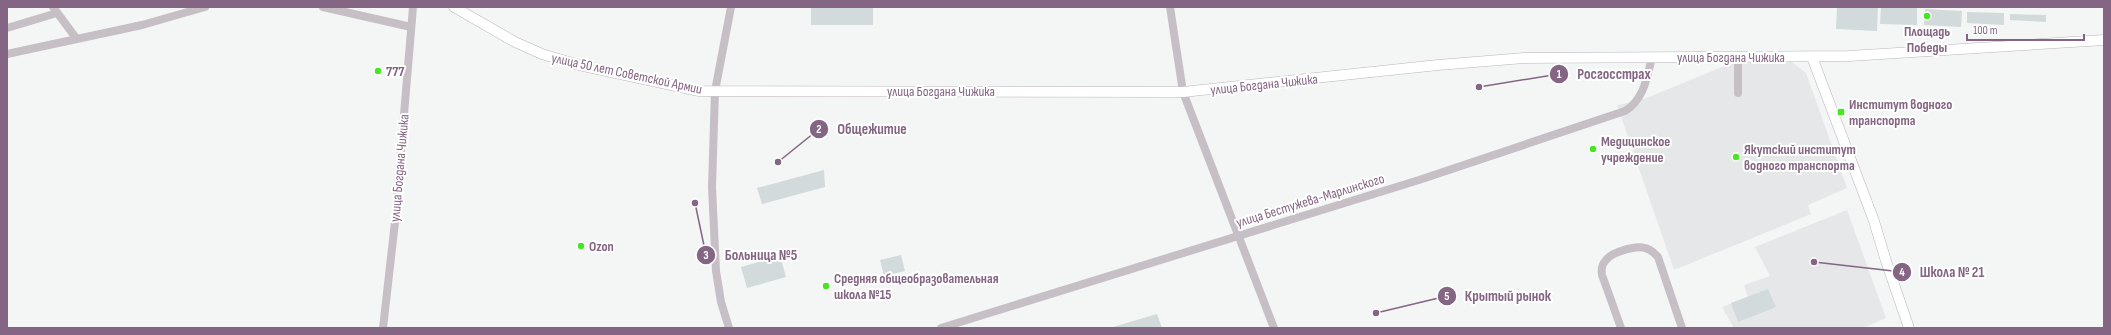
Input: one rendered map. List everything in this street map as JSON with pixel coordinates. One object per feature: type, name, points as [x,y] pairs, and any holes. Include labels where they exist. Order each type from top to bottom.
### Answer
[{"type":"main road","name":"улица 50 лет Советской Армии","points":[[454,7],[515,42],[542,54],[579,65],[699,91],[716,91]]},
{"type":"main road","name":"улица Богдана Чижика","points":[[716,91],[1183,92],[1482,61],[1652,57],[1812,57],[2104,40]]},
{"type":"main road","points":[[1812,57],[1874,221],[1888,268],[1909,328]]},
{"type":"street","points":[[7,54],[142,25],[205,7]]},
{"type":"street","points":[[323,7],[411,27]]},
{"type":"street","name":"улица Богдана Чижика","points":[[383,328],[396,207],[413,7]]},
{"type":"street","points":[[729,328],[720,294],[713,240],[712,187],[716,91],[731,7]]},
{"type":"street","points":[[1170,7],[1183,92],[1274,328]]},
{"type":"street","points":[[7,28],[56,9],[76,38]]},
{"type":"street","name":"улица Бестужева-Марлинского","points":[[941,328],[1419,180],[1624,111],[1633,106],[1640,96],[1652,57]]},
{"type":"street","points":[[1738,57],[1738,93]]},
{"type":"street","points":[[1621,328],[1602,275],[1602,266],[1609,257],[1637,247],[1652,251],[1658,257],[1682,328]]},
{"type":"shaded area","points":[[811,7],[873,7],[873,25],[811,25]]},
{"type":"shaded area","points":[[1837,7],[1878,7],[1877,31],[1836,29]]},
{"type":"shaded area","points":[[1881,7],[1917,7],[1917,25],[1880,24]]},
{"type":"shaded area","points":[[1925,9],[1962,11],[1961,27],[1924,25]]},
{"type":"shaded area","points":[[1967,12],[2004,13],[2004,25],[1967,23]]},
{"type":"shaded area","points":[[2010,14],[2046,15],[2046,22],[2010,20]]},
{"type":"shaded area","name":"Якутский институт водного транспорта","points":[[1769,58],[1792,62],[1806,73],[1847,188],[1808,205],[1811,214],[1674,270],[1617,105],[1639,101],[1727,65],[1750,59]]},
{"type":"shaded area","points":[[824,170],[825,187],[762,204],[757,188]]},
{"type":"shaded area","points":[[1847,210],[1886,318],[1863,328],[1734,328],[1722,307],[1748,297],[1744,285],[1770,276],[1755,247]]},
{"type":"shaded area","points":[[901,255],[905,271],[884,276],[880,260]]},
{"type":"shaded area","points":[[780,256],[786,277],[747,288],[741,267]]},
{"type":"shaded area","points":[[1768,289],[1776,307],[1738,322],[1731,303]]},
{"type":"shaded area","points":[[1157,314],[1162,328],[1113,328],[1113,327]]},
{"type":"place","name":"Площадь Победы","points":[[1927,16]]},
{"type":"place","name":"777","points":[[378,71]]},
{"type":"place","name":"Росгосстрах","points":[[1479,87]]},
{"type":"place","name":"Институт водного транспорта","points":[[1841,112]]},
{"type":"place","name":"Медицинское учреждение","points":[[1593,149]]},
{"type":"place","name":"Якутский институт водного транспорта","points":[[1736,157]]},
{"type":"place","name":"Общежитие","points":[[778,162]]},
{"type":"place","name":"Больница №5","points":[[695,203]]},
{"type":"place","name":"Ozon","points":[[581,246]]},
{"type":"place","name":"Школа № 21","points":[[1814,262]]},
{"type":"place","name":"Средняя общеобразовательная школа №15","points":[[826,286]]},
{"type":"place","name":"Крытый рынок","points":[[1376,313]]}]
